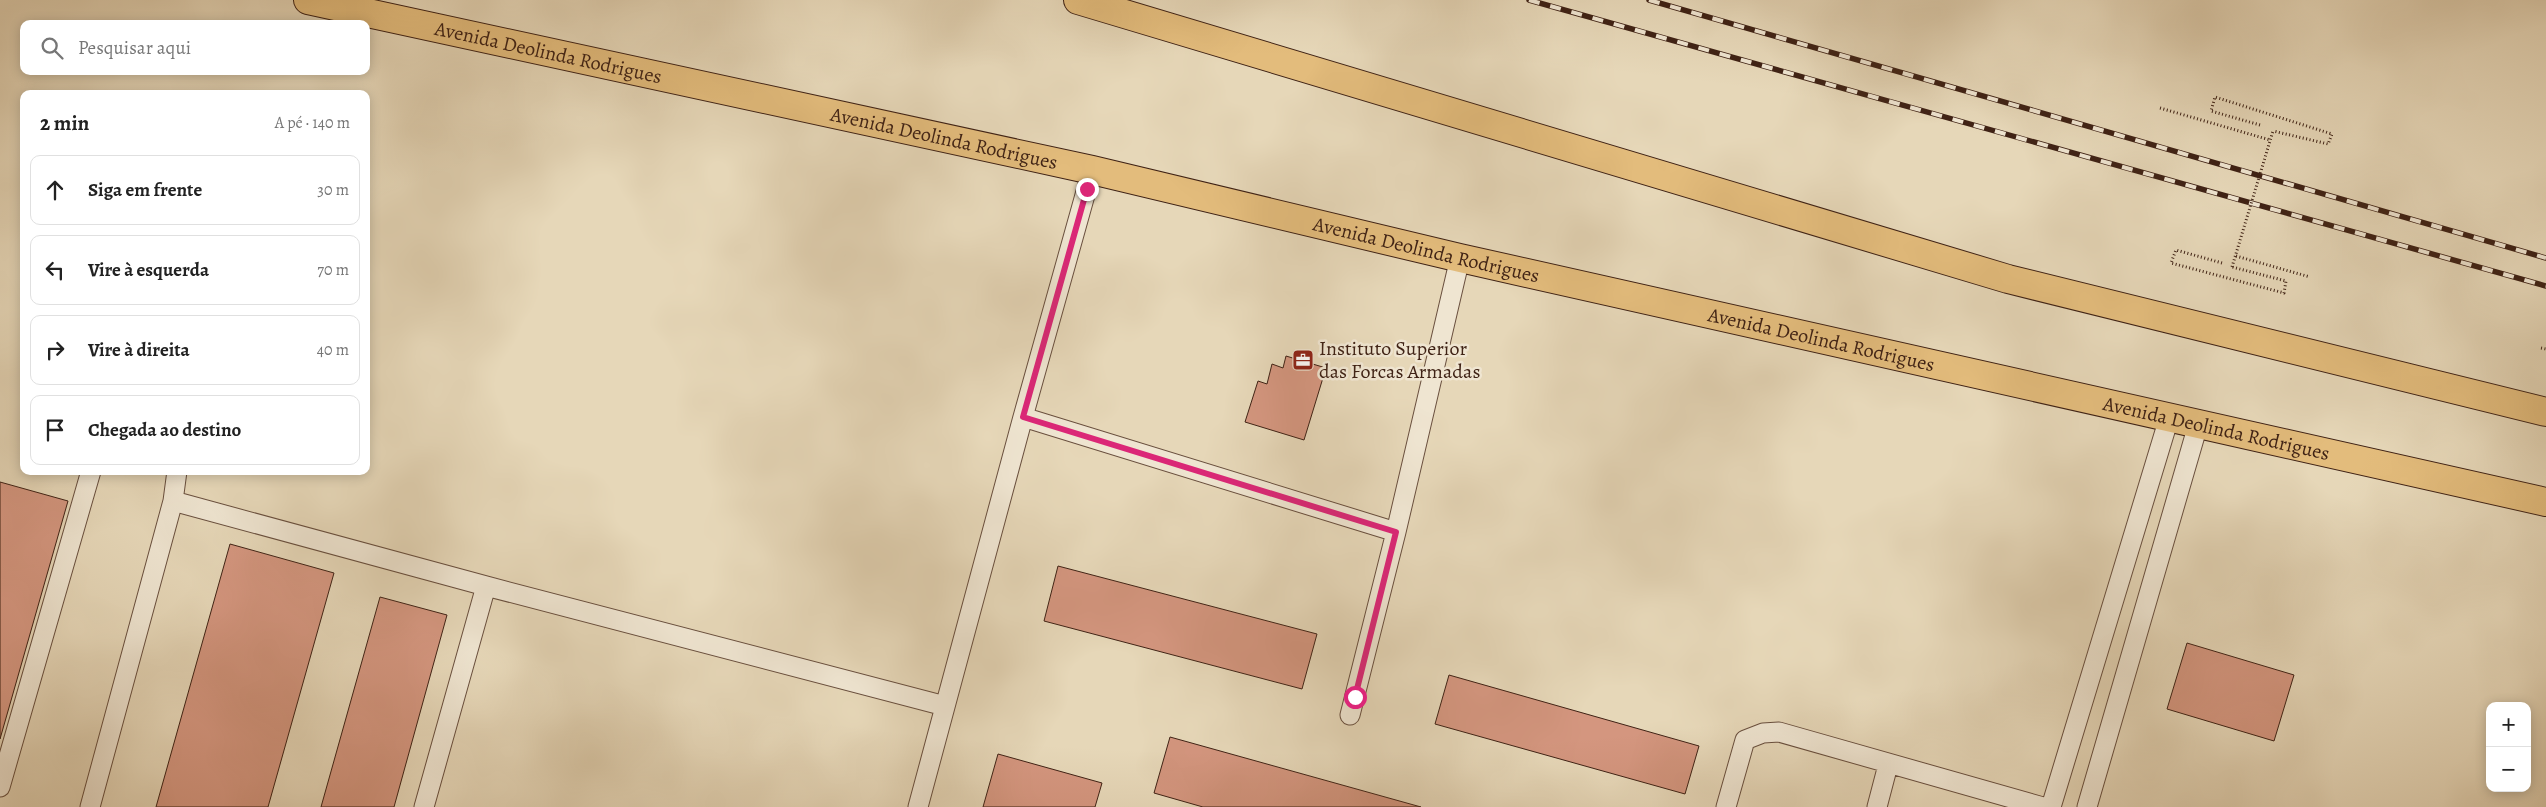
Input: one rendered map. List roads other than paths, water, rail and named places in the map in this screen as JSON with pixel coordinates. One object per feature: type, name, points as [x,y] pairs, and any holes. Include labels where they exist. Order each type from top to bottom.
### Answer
[{"type":"highway","name":"Avenida Deolinda Rodrigues","points":[[309,0],[1092,170],[1460,258],[2546,502]]},
{"type":"highway","points":[[1078,0],[2008,279],[2546,412]]},
{"type":"lane","points":[[918,807],[1092,170]]},
{"type":"lane","points":[[1350,716],[1396,532],[1460,258]]},
{"type":"lane","points":[[1023,417],[1396,532]]},
{"type":"lane","points":[[2051,807],[2169,418]]},
{"type":"lane","points":[[2087,807],[2198,425]]},
{"type":"lane","points":[[0,787],[90,475]]},
{"type":"lane","points":[[90,807],[173,501],[176,475]]},
{"type":"lane","points":[[173,501],[486,586],[945,706]]},
{"type":"lane","points":[[424,807],[486,586]]},
{"type":"lane","points":[[1726,807],[1746,740],[1763,733],[1780,732],[1888,765],[2043,807]]},
{"type":"lane","points":[[1877,807],[1888,765]]},
{"type":"railway","points":[[1529,0],[2546,286]]},
{"type":"railway","points":[[1649,0],[2546,258]]},
{"type":"place","name":"Instituto Superior das Forcas Armadas","points":[[1303,360]]}]
